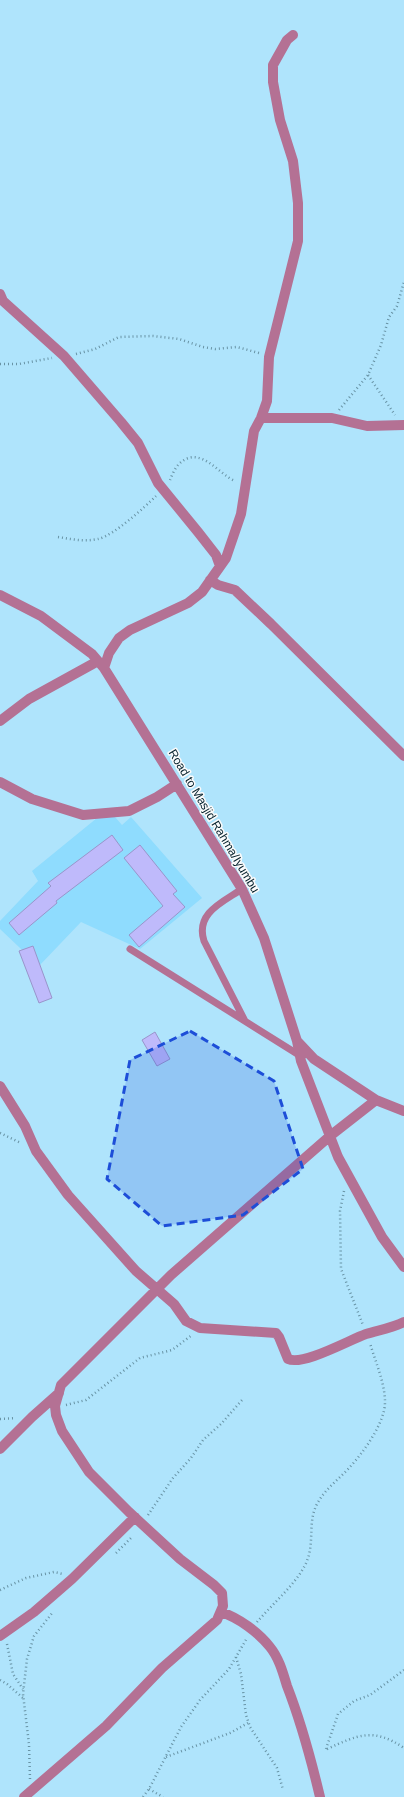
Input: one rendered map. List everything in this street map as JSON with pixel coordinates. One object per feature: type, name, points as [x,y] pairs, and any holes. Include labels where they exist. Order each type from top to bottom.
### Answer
[{"type":"street","points":[[0,721],[29,699],[101,665],[119,638],[130,630],[188,603],[202,592],[226,558],[241,514],[247,486],[254,431],[261,418],[267,401],[269,357],[298,241],[298,202],[293,161],[280,120],[273,82],[273,65],[288,40],[293,35]]},
{"type":"street","points":[[0,294],[3,301],[64,356],[138,444],[149,467],[162,488],[216,555],[220,566]]},
{"type":"street","points":[[261,418],[332,418],[367,426],[403,425]]},
{"type":"street","points":[[210,580],[218,585],[234,590],[271,624],[404,756]]},
{"type":"street","name":"Road to Masjid Rahma/Iyumbu","points":[[1,592],[41,616],[92,654],[101,665],[242,889],[264,938],[297,1041],[314,1058],[376,1100],[404,1111]]},
{"type":"street","points":[[0,782],[32,799],[83,815],[129,811],[157,797],[177,784]]},
{"type":"street","points":[[297,1041],[299,1055],[338,1157],[382,1237],[404,1267]]},
{"type":"street","points":[[0,1086],[25,1126],[36,1151],[68,1195],[136,1271],[174,1304],[186,1321],[200,1328],[276,1333],[288,1359],[294,1360],[324,1352],[367,1334],[404,1322]]},
{"type":"street","points":[[28,1794],[106,1726],[162,1668],[218,1620],[223,1606],[222,1593],[214,1585],[180,1559],[89,1472],[62,1430],[56,1415],[55,1406],[61,1385],[156,1288],[330,1136],[376,1100]]},
{"type":"street","points":[[0,1450],[32,1417],[59,1393]]},
{"type":"street","points":[[2,1633],[34,1612],[139,1520]]},
{"type":"street","points":[[221,1612],[234,1616],[252,1630],[270,1647],[279,1663],[296,1710],[320,1797]]},
{"type":"lane","points":[[242,889],[216,906],[204,920],[201,927],[204,941],[245,1021]]},
{"type":"lane","points":[[130,949],[299,1055]]},
{"type":"path","points":[[332,418],[368,375],[381,345],[389,317],[398,306],[404,282]]},
{"type":"path","points":[[0,364],[19,364],[95,349],[119,337],[153,336],[166,336],[209,348],[237,348],[253,350],[269,357]]},
{"type":"path","points":[[368,375],[403,425]]},
{"type":"path","points":[[58,537],[82,541],[100,539],[142,510],[169,482],[179,464],[184,460],[195,457],[202,458],[228,478],[247,486]]},
{"type":"path","points":[[0,1133],[36,1151]]},
{"type":"path","points":[[143,1797],[149,1789],[181,1727],[190,1713],[229,1669],[252,1630],[266,1611],[285,1592],[305,1566],[310,1550],[312,1517],[317,1504],[329,1486],[354,1463],[371,1438],[383,1415],[385,1403],[384,1392],[367,1334],[355,1308],[341,1269],[340,1211],[346,1186],[352,1182]]},
{"type":"path","points":[[55,1406],[76,1404],[86,1400],[103,1389],[140,1358],[172,1350],[188,1339],[200,1328]]},
{"type":"path","points":[[112,1556],[127,1543],[139,1520],[176,1474],[191,1458],[202,1440],[221,1424],[242,1399]]},
{"type":"path","points":[[0,1420],[32,1417]]},
{"type":"path","points":[[0,1590],[21,1579],[54,1572],[62,1573],[72,1579]]},
{"type":"path","points":[[28,1794],[28,1724],[24,1698],[26,1659],[34,1636],[56,1607]]},
{"type":"path","points":[[2,1633],[13,1674],[24,1690]]},
{"type":"path","points":[[236,1657],[241,1674],[244,1704],[248,1723],[255,1736],[270,1756],[276,1768],[283,1790]]},
{"type":"path","points":[[404,1670],[370,1695],[354,1701],[338,1714],[326,1749],[354,1737],[373,1735],[387,1738],[404,1748]]},
{"type":"path","points":[[0,1680],[24,1698]]},
{"type":"path","points":[[166,1757],[230,1733],[248,1723]]},
{"type":"path","points":[[149,1789],[163,1797]]},
{"type":"highlighted area","points":[[190,1031],[274,1081],[303,1169],[243,1215],[162,1226],[107,1179],[130,1060]]},
{"type":"shaded area","points":[[108,809],[122,825],[131,817],[202,898],[140,949],[81,922],[39,966],[0,929],[0,921],[38,881],[32,871]]},
{"type":"building","points":[[112,835],[123,850],[56,901],[57,903],[19,935],[9,923],[51,886],[48,883]]},
{"type":"building","points":[[140,845],[177,891],[173,894],[185,907],[139,947],[129,935],[163,906],[124,858]]},
{"type":"building","points":[[33,946],[52,998],[39,1003],[19,951]]},
{"type":"building","points":[[155,1032],[170,1059],[157,1066],[142,1040]]}]
